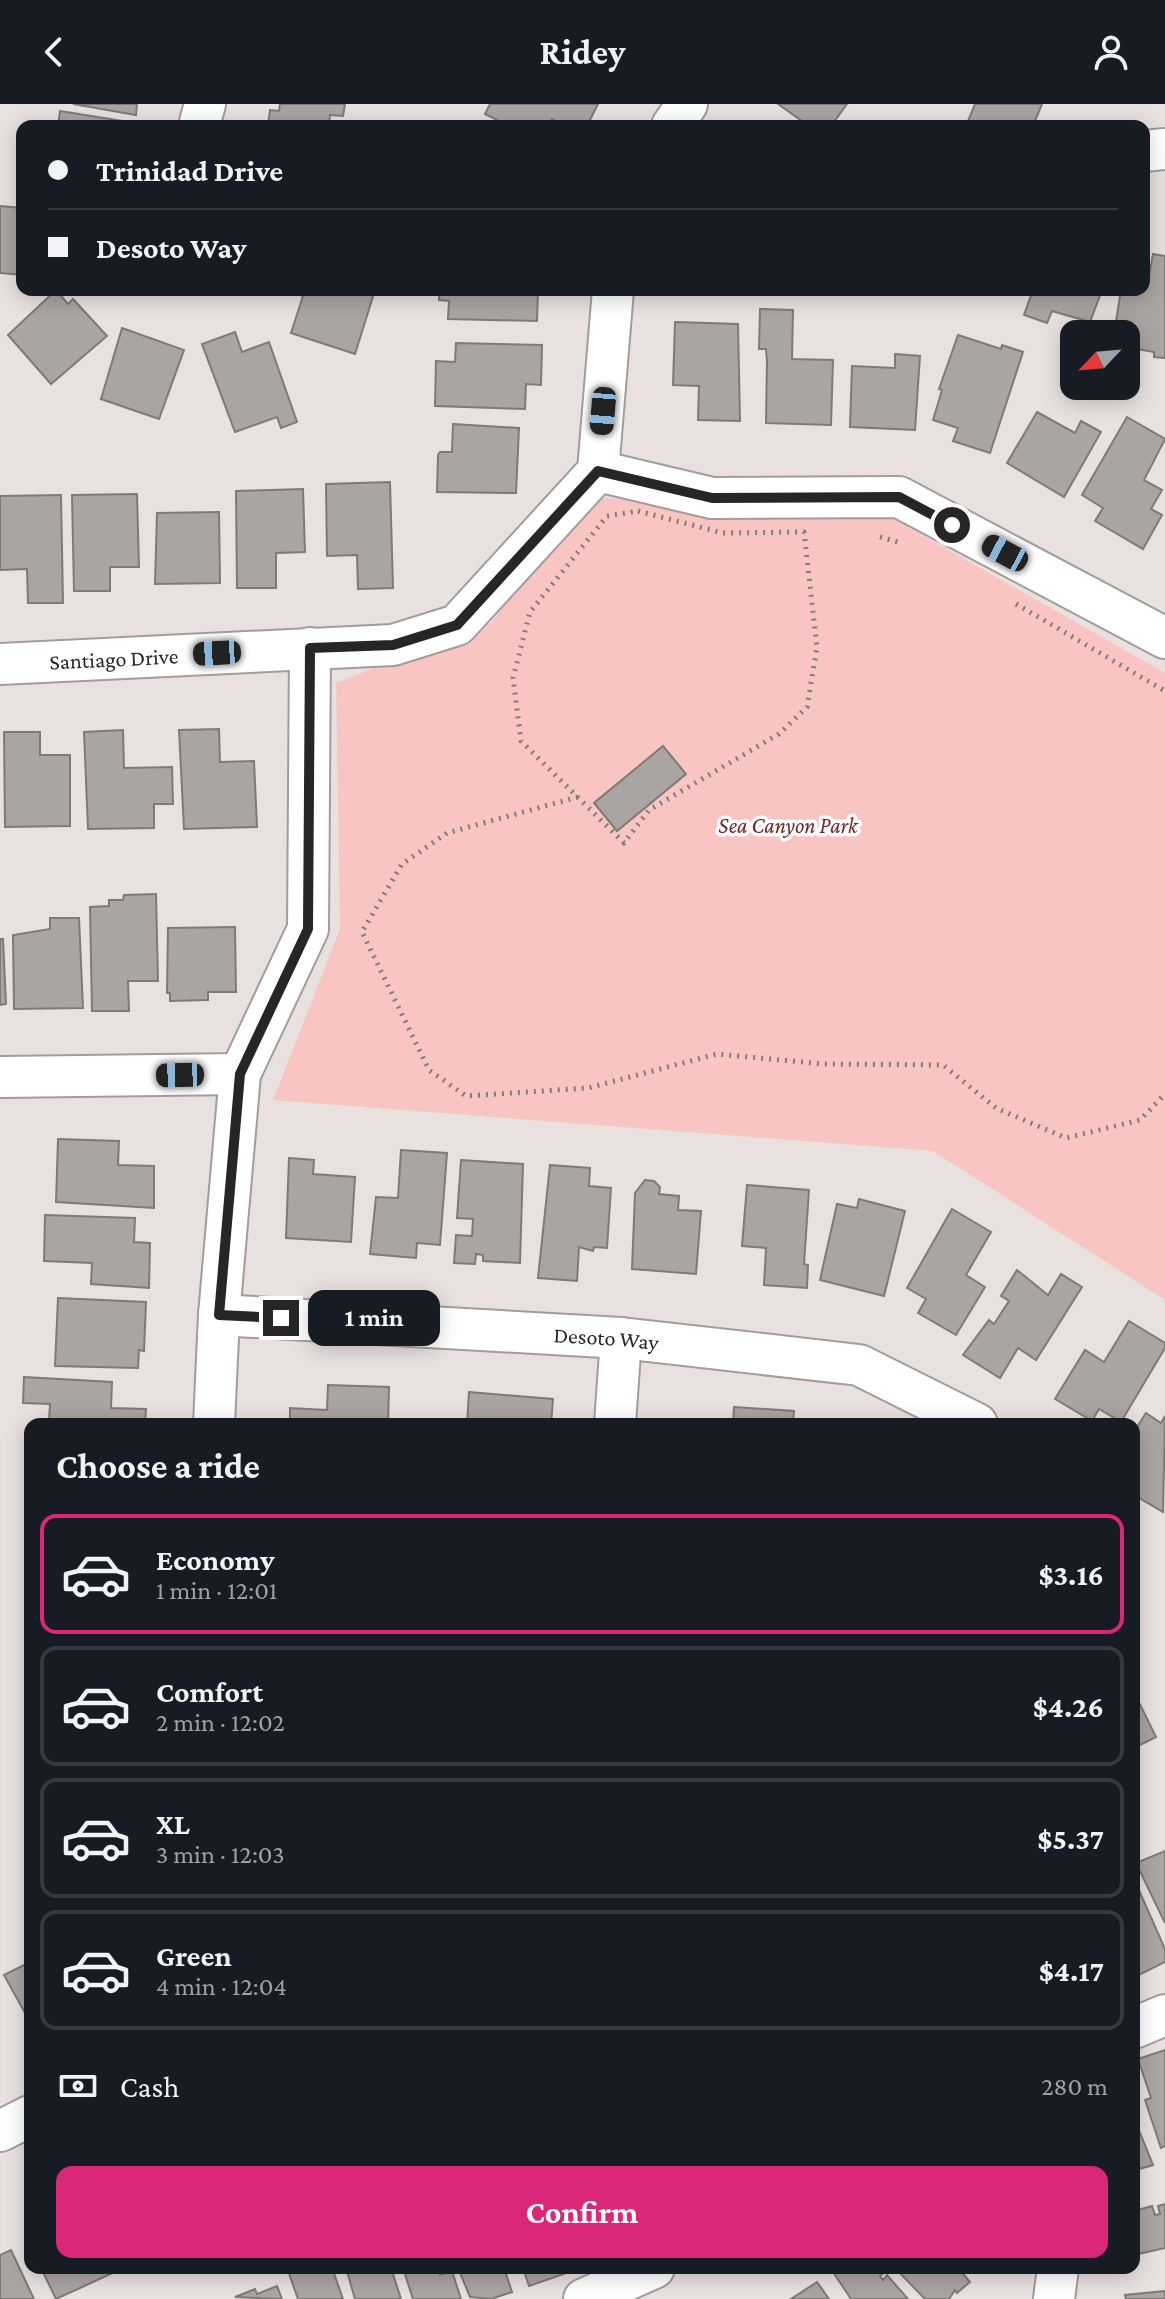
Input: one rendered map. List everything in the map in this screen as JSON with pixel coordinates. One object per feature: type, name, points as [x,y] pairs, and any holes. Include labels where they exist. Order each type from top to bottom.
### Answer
[{"type":"street","points":[[613,296],[598,471],[712,498],[899,497],[1165,638]]},
{"type":"street","name":"Santiago Drive","points":[[0,664],[393,645],[457,625],[598,471]]},
{"type":"street","points":[[214,1418],[219,1315],[240,1074],[308,929],[310,648]]},
{"type":"street","points":[[0,1077],[240,1074]]},
{"type":"street","name":"Desoto Way","points":[[219,1315],[621,1338],[859,1365],[965,1418]]},
{"type":"street","points":[[615,1418],[621,1338]]},
{"type":"street","points":[[1140,2025],[1165,2015]]},
{"type":"street","points":[[0,2131],[24,2119]]},
{"type":"street","points":[[584,2299],[640,2274]]},
{"type":"street","points":[[1054,2299],[1057,2274]]},
{"type":"path","points":[[804,532],[817,647],[807,707],[779,734],[649,810],[624,843],[521,741],[513,678],[530,612],[607,516],[638,511],[723,533],[804,532],[819,533]]},
{"type":"path","points":[[867,536],[882,537],[910,546]]},
{"type":"path","points":[[1005,598],[1165,691]]},
{"type":"path","points":[[578,797],[447,833],[402,864],[362,932],[429,1070],[466,1096],[588,1088],[717,1054],[823,1064],[943,1065],[996,1108],[1066,1138],[1140,1120],[1165,1094]]},
{"type":"green space","name":"Sea Canyon Park","points":[[586,497],[887,515],[1165,673],[1165,1300],[933,1151],[273,1100],[340,929],[336,683],[491,623]]},
{"type":"building","points":[[73,104],[137,104],[136,115]]},
{"type":"building","points":[[280,104],[345,104],[343,116],[330,115],[330,120],[269,120],[270,110],[279,111]]},
{"type":"building","points":[[490,104],[598,104],[590,120],[497,120],[485,114]]},
{"type":"building","points":[[778,104],[847,104],[835,120],[801,120]]},
{"type":"building","points":[[975,104],[1042,104],[1035,120],[968,120]]},
{"type":"building","points":[[60,111],[117,120],[59,120]]},
{"type":"building","points":[[0,206],[16,207],[16,274],[0,273]]},
{"type":"building","points":[[1153,254],[1165,256],[1165,358],[1154,357],[1154,352],[1140,350],[1140,320],[1116,320],[1120,296],[1150,296]]},
{"type":"building","points":[[50,296],[61,296],[68,304],[73,299],[107,336],[51,384],[8,335]]},
{"type":"building","points":[[303,296],[373,296],[355,354],[291,333]]},
{"type":"building","points":[[439,296],[538,296],[537,321],[448,319],[449,301],[439,300]]},
{"type":"building","points":[[1031,296],[1100,296],[1091,320],[1052,311],[1047,323],[1024,315]]},
{"type":"building","points":[[760,309],[793,310],[792,359],[833,360],[831,425],[766,423],[767,361],[766,349],[759,349]]},
{"type":"building","points":[[675,322],[738,324],[740,421],[698,420],[699,386],[673,385]]},
{"type":"building","points":[[122,328],[184,350],[159,419],[101,399]]},
{"type":"building","points":[[235,332],[242,352],[269,342],[297,422],[281,428],[277,417],[235,432],[202,344]]},
{"type":"building","points":[[958,335],[1001,349],[1002,345],[1023,352],[990,453],[953,441],[958,428],[933,420],[942,390],[939,389]]},
{"type":"building","points":[[456,343],[542,345],[541,385],[526,384],[525,409],[435,406],[436,361],[455,362]]},
{"type":"building","points":[[895,354],[920,356],[915,430],[850,427],[852,366],[895,368]]},
{"type":"building","points":[[1037,412],[1075,433],[1081,421],[1101,432],[1064,497],[1007,463]]},
{"type":"building","points":[[1127,417],[1165,439],[1144,480],[1162,490],[1151,509],[1162,515],[1143,549],[1095,521],[1103,508],[1082,495]]},
{"type":"building","points":[[453,424],[519,428],[516,493],[437,492],[438,455],[440,452],[452,452]]},
{"type":"building","points":[[390,482],[393,588],[358,589],[357,555],[327,556],[326,484]]},
{"type":"building","points":[[303,489],[305,552],[276,553],[276,588],[237,588],[236,491]]},
{"type":"building","points":[[137,494],[139,567],[110,567],[110,591],[74,591],[72,495]]},
{"type":"building","points":[[61,495],[63,603],[28,603],[27,569],[0,570],[0,496]]},
{"type":"building","points":[[219,512],[220,583],[155,584],[157,513]]},
{"type":"building","points":[[219,729],[220,762],[254,761],[257,827],[184,829],[179,730]]},
{"type":"building","points":[[123,730],[124,768],[172,767],[173,804],[154,804],[154,828],[88,829],[84,732]]},
{"type":"building","points":[[4,732],[40,732],[40,755],[70,755],[70,826],[5,827]]},
{"type":"building","points":[[663,746],[686,774],[617,831],[594,803]]},
{"type":"building","points":[[156,894],[158,981],[128,981],[129,1011],[92,1011],[90,907],[109,906],[109,900],[123,900],[124,895]]},
{"type":"building","points":[[50,918],[79,918],[83,1008],[14,1009],[13,935],[50,929]]},
{"type":"building","points":[[235,927],[236,992],[208,992],[208,1000],[170,1001],[170,993],[167,993],[168,928]]},
{"type":"building","points":[[0,939],[3,939],[6,1004],[0,1005]]},
{"type":"building","points":[[58,1139],[119,1141],[118,1165],[154,1166],[154,1208],[56,1202]]},
{"type":"building","points":[[401,1150],[447,1153],[440,1245],[417,1243],[416,1258],[370,1254],[376,1197],[398,1198]]},
{"type":"building","points":[[289,1158],[314,1160],[313,1174],[355,1177],[351,1242],[286,1238]]},
{"type":"building","points":[[461,1160],[523,1164],[520,1263],[483,1261],[483,1255],[476,1254],[475,1264],[454,1263],[456,1235],[472,1236],[473,1219],[457,1218]]},
{"type":"building","points":[[550,1165],[590,1168],[589,1186],[611,1188],[607,1248],[594,1247],[593,1251],[579,1247],[577,1281],[538,1278]]},
{"type":"building","points":[[645,1180],[654,1181],[660,1187],[659,1194],[679,1196],[678,1210],[701,1211],[696,1274],[632,1269],[635,1193]]},
{"type":"building","points":[[747,1185],[809,1190],[804,1264],[808,1265],[807,1288],[764,1285],[766,1248],[742,1246]]},
{"type":"building","points":[[859,1199],[905,1211],[884,1296],[820,1280],[837,1204],[857,1208]]},
{"type":"building","points":[[952,1209],[991,1232],[966,1275],[985,1287],[956,1335],[918,1313],[926,1299],[907,1288]]},
{"type":"building","points":[[45,1215],[135,1218],[134,1242],[150,1243],[149,1288],[91,1284],[92,1263],[44,1261]]},
{"type":"building","points":[[1017,1270],[1048,1295],[1061,1274],[1082,1287],[1036,1360],[1018,1348],[1000,1378],[963,1355],[989,1320],[994,1324],[1009,1301],[1001,1296]]},
{"type":"building","points":[[58,1298],[146,1302],[144,1351],[139,1350],[138,1368],[55,1366]]},
{"type":"building","points":[[1129,1321],[1165,1343],[1165,1348],[1123,1418],[1114,1418],[1099,1409],[1094,1418],[1087,1418],[1055,1399],[1085,1350],[1104,1362]]},
{"type":"building","points":[[24,1377],[112,1382],[111,1408],[146,1409],[145,1418],[49,1418],[50,1404],[23,1403]]},
{"type":"building","points":[[328,1385],[389,1387],[388,1418],[290,1418],[290,1408],[327,1410]]},
{"type":"building","points":[[469,1392],[553,1399],[551,1418],[467,1418]]},
{"type":"building","points":[[734,1407],[794,1411],[793,1418],[733,1418]]},
{"type":"building","points":[[1146,1413],[1161,1423],[1165,1416],[1163,1512],[1140,1499],[1140,1422]]},
{"type":"building","points":[[1140,1704],[1156,1737],[1140,1745]]},
{"type":"building","points":[[1165,1851],[1165,1923],[1140,1871],[1140,1861]]},
{"type":"building","points":[[1140,1893],[1165,1949],[1165,1962],[1140,1974]]},
{"type":"building","points":[[24,1965],[24,2011],[4,1975]]},
{"type":"building","points":[[1165,2050],[1165,2146],[1161,2148],[1145,2100],[1151,2098],[1140,2058]]},
{"type":"building","points":[[1140,2133],[1153,2165],[1140,2169]]},
{"type":"building","points":[[1165,2204],[1165,2248],[1140,2254],[1140,2209],[1152,2206],[1155,2215],[1160,2214],[1158,2206]]},
{"type":"building","points":[[11,2250],[34,2299],[0,2299],[0,2255]]},
{"type":"building","points":[[44,2274],[110,2274],[56,2299]]},
{"type":"building","points":[[289,2274],[334,2274],[343,2299],[298,2299]]},
{"type":"building","points":[[348,2274],[393,2274],[401,2299],[355,2299]]},
{"type":"building","points":[[405,2274],[453,2274],[461,2299],[413,2299]]},
{"type":"building","points":[[460,2274],[506,2274],[512,2292],[491,2299],[470,2297]]},
{"type":"building","points":[[525,2274],[564,2274],[529,2286]]},
{"type":"building","points":[[834,2274],[882,2274],[880,2276],[883,2280],[887,2275],[908,2299],[851,2299]]},
{"type":"building","points":[[901,2274],[963,2274],[970,2282],[957,2293],[955,2290],[949,2299],[925,2299]]},
{"type":"building","points":[[817,2282],[829,2299],[791,2299]]},
{"type":"building","points":[[277,2286],[282,2299],[235,2297],[255,2289],[257,2294]]},
{"type":"building","points":[[1165,2291],[1165,2299],[1126,2299],[1125,2295]]},
{"type":"route","points":[[281,1318],[219,1315],[240,1074],[308,929],[310,648],[393,645],[457,625],[598,471],[712,498],[899,497],[952,525]]}]
